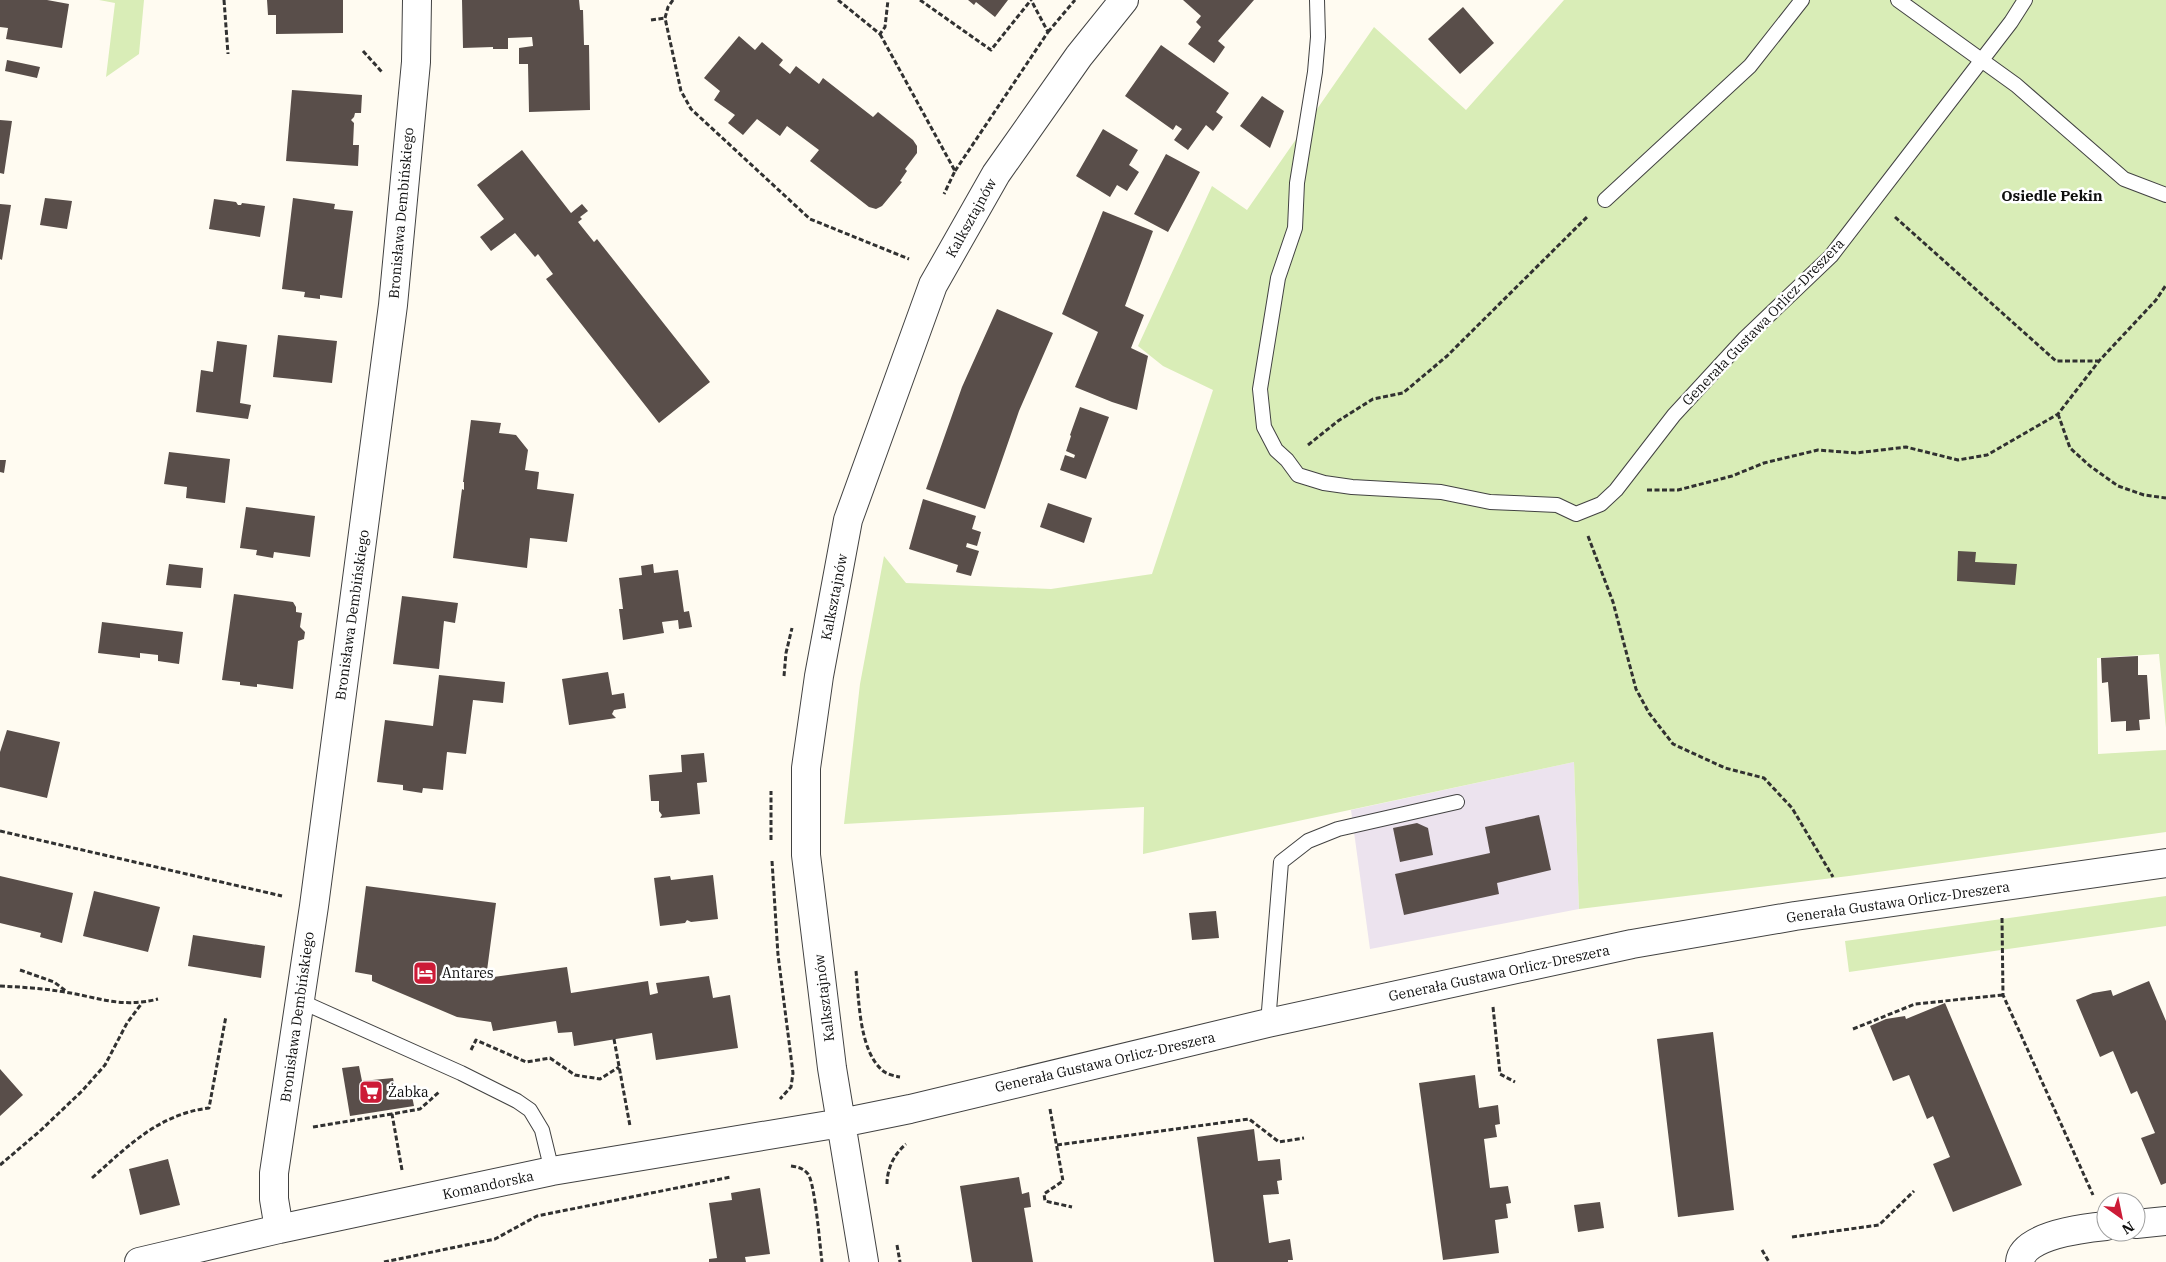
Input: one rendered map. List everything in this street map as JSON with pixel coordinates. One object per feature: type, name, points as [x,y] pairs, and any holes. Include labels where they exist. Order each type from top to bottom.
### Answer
[{"type":"street","name":"Bronisława Dembińskiego","points":[[279,1228],[274,1199],[274,1174],[300,1001],[306,947],[314,906],[393,305],[416,62],[417,0]]},
{"type":"street","name":"Kalksztajnów","points":[[864,1262],[832,1068],[806,855],[806,768],[819,676],[848,520],[933,285],[996,174],[1079,56],[1124,0]]},
{"type":"street","name":"Generała Gustawa Orlicz-Dreszera","points":[[841,1123],[910,1109],[1268,1023],[1632,944],[1841,910],[2166,863]]},
{"type":"street","name":"Komandorska","points":[[139,1262],[279,1228],[552,1172],[841,1123]]},
{"type":"street","points":[[2146,1223],[2166,1221]]},
{"type":"street","points":[[2020,1262],[2020,1258],[2029,1246],[2048,1236],[2096,1228]]},
{"type":"lane","points":[[1317,0],[1318,38],[1315,72],[1297,183],[1295,228],[1278,278],[1260,389],[1264,427],[1276,450],[1287,460],[1298,475],[1324,483],[1352,487],[1441,492],[1490,502],[1557,505],[1576,514]]},
{"type":"lane","points":[[1605,200],[1750,66],[1802,0]]},
{"type":"lane","points":[[1898,0],[1982,58],[2016,85],[2124,179],[2166,195]]},
{"type":"lane","name":"Generała Gustawa Orlicz-Dreszera","points":[[1576,514],[1601,504],[1616,490],[1674,415],[1745,338],[1831,256],[2025,0]]},
{"type":"lane","points":[[1268,1023],[1281,862],[1308,841],[1338,829],[1457,802]]},
{"type":"lane","points":[[300,1001],[461,1073],[517,1101],[530,1110],[542,1130],[552,1172]]},
{"type":"path","points":[[224,0],[228,54]]},
{"type":"path","points":[[673,0],[668,7],[665,18],[681,91],[691,109],[810,218],[904,258],[944,267]]},
{"type":"path","points":[[838,0],[880,34],[956,172]]},
{"type":"path","points":[[880,34],[885,27],[888,0]]},
{"type":"path","points":[[920,0],[991,50],[1031,0],[1048,32]]},
{"type":"path","points":[[943,198],[956,172],[1048,32],[1075,0]]},
{"type":"path","points":[[651,20],[665,18]]},
{"type":"path","points":[[363,50],[379,68]]},
{"type":"path","points":[[1875,199],[2056,361],[2099,361]]},
{"type":"path","points":[[1287,460],[1338,421],[1373,399],[1403,393],[1447,356],[1605,200]]},
{"type":"path","points":[[1616,490],[1678,490],[1732,476],[1764,463],[1818,450],[1856,454],[1906,447],[1958,460],[1987,455],[2058,414],[2099,361],[2156,300],[2166,285]]},
{"type":"path","points":[[2058,414],[2070,448],[2090,466],[2118,486],[2144,495],[2166,498]]},
{"type":"path","points":[[1576,514],[1584,524],[1613,602],[1636,689],[1648,713],[1674,744],[1725,768],[1764,778],[1792,808],[1832,872],[1841,910]]},
{"type":"path","points":[[783,683],[786,653],[793,626]]},
{"type":"path","points":[[771,848],[770,802],[772,782]]},
{"type":"path","points":[[0,830],[288,898],[314,906]]},
{"type":"path","points":[[771,857],[778,955],[793,1073],[791,1087],[777,1101]]},
{"type":"path","points":[[2002,950],[2003,995],[2094,1196]]},
{"type":"path","points":[[854,962],[865,1040],[882,1070],[904,1077]]},
{"type":"path","points":[[20,970],[54,982],[68,992]]},
{"type":"path","points":[[0,986],[68,992],[117,1004],[142,1003],[158,999]]},
{"type":"path","points":[[1853,1030],[1915,1004],[2003,995]]},
{"type":"path","points":[[0,1164],[40,1131],[82,1091],[105,1065],[127,1024],[142,1003]]},
{"type":"path","points":[[1493,1006],[1500,1074],[1515,1082]]},
{"type":"path","points":[[92,1178],[132,1143],[159,1123],[209,1108],[226,1016]]},
{"type":"path","points":[[614,1039],[631,1129]]},
{"type":"path","points":[[310,1128],[420,1109],[461,1073],[476,1040],[526,1062],[550,1058],[575,1075],[582,1077],[600,1079],[619,1067]]},
{"type":"path","points":[[1050,1108],[1063,1181],[1044,1194],[1045,1201],[1072,1208]]},
{"type":"path","points":[[392,1114],[402,1173]]},
{"type":"path","points":[[1057,1145],[1249,1119],[1279,1142],[1304,1138]]},
{"type":"path","points":[[888,1191],[887,1176],[895,1157],[905,1145],[911,1142]]},
{"type":"path","points":[[788,1165],[800,1167],[809,1175],[818,1224],[822,1262]]},
{"type":"path","points":[[384,1262],[495,1240],[538,1216],[740,1175]]},
{"type":"path","points":[[1792,1237],[1878,1225],[1914,1191]]},
{"type":"path","points":[[1762,1250],[1769,1262]]},
{"type":"shaded area","points":[[1574,762],[1579,909],[1370,949],[1351,810]]},
{"type":"green space","points":[[99,0],[144,0],[139,54],[106,77],[115,3]]},
{"type":"green space","points":[[1564,0],[2166,0],[2166,728],[2159,654],[2097,658],[2098,754],[2166,750],[2166,832],[1849,876],[1579,909],[1574,762],[1143,854],[1144,807],[844,824],[860,684],[884,556],[906,583],[1051,589],[1152,574],[1213,390],[1163,366],[1138,346],[1212,186],[1247,210],[1374,27],[1466,110]]},
{"type":"green space","points":[[2166,896],[2166,926],[1849,972],[1845,941]]},
{"type":"building","points":[[0,0],[47,0],[69,4],[62,48],[6,39],[8,28],[0,27]]},
{"type":"building","points":[[267,0],[343,0],[343,33],[276,34],[276,15],[268,15]]},
{"type":"building","points":[[462,0],[579,0],[580,10],[583,10],[584,45],[589,45],[590,110],[529,112],[528,64],[519,64],[519,48],[533,46],[532,37],[508,38],[508,49],[493,49],[493,47],[463,48]]},
{"type":"building","points":[[968,0],[1008,0],[995,17],[976,2],[974,5]]},
{"type":"building","points":[[1183,0],[1254,0],[1218,41],[1225,47],[1214,63],[1188,44],[1201,27],[1196,22],[1201,16]]},
{"type":"building","points":[[1463,7],[1494,43],[1460,74],[1428,39]]},
{"type":"building","points":[[739,36],[755,50],[762,42],[783,60],[779,65],[790,74],[796,66],[819,84],[823,78],[873,117],[878,112],[913,140],[917,146],[917,153],[905,169],[907,171],[900,181],[902,182],[882,206],[876,209],[869,207],[810,161],[819,150],[787,126],[780,136],[757,119],[743,135],[728,123],[735,115],[714,100],[720,91],[704,78]]},
{"type":"building","points":[[1161,45],[1229,93],[1216,112],[1223,117],[1219,123],[1213,131],[1206,125],[1188,150],[1174,140],[1182,129],[1176,125],[1173,130],[1125,96]]},
{"type":"building","points":[[7,60],[40,67],[37,78],[5,71]]},
{"type":"building","points":[[292,90],[362,95],[361,113],[355,113],[351,120],[354,123],[353,145],[359,145],[358,166],[286,161]]},
{"type":"building","points":[[1262,96],[1284,111],[1270,148],[1240,126]]},
{"type":"building","points":[[0,120],[12,121],[4,174],[0,173]]},
{"type":"building","points":[[1103,129],[1138,150],[1129,165],[1139,172],[1127,191],[1117,185],[1110,197],[1076,176]]},
{"type":"building","points":[[522,150],[571,213],[582,204],[588,211],[580,217],[582,219],[578,222],[594,242],[597,239],[710,382],[659,423],[546,279],[553,274],[538,254],[535,257],[515,233],[491,251],[480,237],[504,219],[477,185]]},
{"type":"building","points":[[1166,154],[1200,172],[1168,232],[1134,214]]},
{"type":"building","points":[[45,198],[72,201],[67,229],[40,225]]},
{"type":"building","points":[[293,198],[335,204],[334,209],[353,211],[342,298],[320,295],[320,299],[304,297],[305,292],[282,289]]},
{"type":"building","points":[[214,199],[236,202],[238,205],[242,203],[265,206],[260,237],[209,229]]},
{"type":"building","points":[[0,204],[11,205],[2,260],[0,259]]},
{"type":"building","points":[[1103,211],[1153,231],[1125,306],[1144,315],[1131,348],[1148,356],[1137,410],[1075,387],[1098,332],[1062,314]]},
{"type":"building","points":[[997,309],[1053,333],[1019,411],[985,509],[926,489],[962,387]]},
{"type":"building","points":[[278,335],[337,341],[332,383],[273,377]]},
{"type":"building","points":[[217,341],[247,345],[240,403],[251,405],[248,419],[196,412],[201,370],[213,372]]},
{"type":"building","points":[[1080,407],[1109,417],[1086,479],[1060,470],[1065,455],[1074,458],[1075,455],[1066,451]]},
{"type":"building","points":[[471,420],[501,423],[499,433],[516,435],[528,450],[525,470],[539,472],[537,489],[574,494],[567,542],[530,538],[527,568],[453,558],[462,489],[464,490],[463,482]]},
{"type":"building","points":[[169,452],[230,459],[225,503],[186,498],[187,487],[164,484]]},
{"type":"building","points":[[0,460],[6,460],[4,473],[0,472]]},
{"type":"building","points":[[923,499],[976,516],[972,529],[981,532],[977,546],[967,543],[966,547],[979,551],[971,576],[956,572],[958,565],[909,549]]},
{"type":"building","points":[[1048,503],[1092,518],[1084,543],[1040,527]]},
{"type":"building","points":[[246,507],[315,516],[310,557],[274,552],[273,558],[256,555],[257,550],[240,548]]},
{"type":"building","points":[[1958,551],[1976,552],[1975,562],[2017,564],[2015,585],[1957,581]]},
{"type":"building","points":[[169,564],[203,568],[201,588],[166,585]]},
{"type":"building","points":[[653,564],[654,573],[678,570],[684,612],[689,611],[692,627],[679,629],[678,620],[662,622],[664,633],[623,640],[619,609],[623,609],[619,578],[642,575],[641,566]]},
{"type":"building","points":[[234,594],[293,602],[296,612],[302,613],[300,627],[305,632],[304,639],[298,641],[293,689],[257,684],[257,687],[240,685],[240,682],[222,680]]},
{"type":"building","points":[[402,596],[458,603],[455,623],[444,621],[439,669],[393,664]]},
{"type":"building","points":[[102,622],[183,632],[179,664],[158,661],[158,655],[140,653],[140,658],[98,653]]},
{"type":"building","points":[[2138,656],[2138,675],[2147,675],[2150,719],[2139,720],[2140,730],[2126,731],[2126,721],[2111,722],[2108,682],[2102,683],[2101,658]]},
{"type":"building","points":[[608,672],[612,695],[624,693],[626,708],[614,710],[612,714],[616,718],[569,725],[562,679]]},
{"type":"building","points":[[439,675],[505,682],[503,703],[473,700],[466,754],[447,752],[443,790],[423,788],[422,793],[403,790],[403,785],[377,782],[385,720],[433,726]]},
{"type":"building","points":[[7,730],[60,742],[47,798],[0,787],[0,752]]},
{"type":"building","points":[[704,753],[707,782],[697,783],[700,814],[660,818],[662,815],[659,811],[659,801],[651,801],[649,775],[682,772],[681,755]]},
{"type":"building","points":[[1539,815],[1551,870],[1497,883],[1499,894],[1404,915],[1395,874],[1490,853],[1485,827]]},
{"type":"building","points":[[1417,823],[1428,828],[1433,855],[1400,862],[1393,828]]},
{"type":"building","points":[[713,875],[718,919],[691,922],[687,920],[685,923],[660,926],[654,878],[670,876],[671,880]]},
{"type":"building","points":[[0,876],[73,893],[62,943],[40,937],[41,933],[0,923]]},
{"type":"building","name":"Antares","points":[[366,886],[496,903],[486,978],[567,967],[571,993],[648,981],[650,995],[658,993],[656,983],[709,976],[713,998],[730,995],[738,1048],[656,1060],[652,1033],[574,1046],[572,1032],[558,1033],[556,1021],[493,1031],[491,1022],[457,1017],[372,981],[372,975],[355,972]]},
{"type":"building","points":[[94,891],[160,907],[148,952],[83,936]]},
{"type":"building","points":[[1216,911],[1219,938],[1192,940],[1189,913]]},
{"type":"building","points":[[193,935],[265,946],[261,978],[188,966]]},
{"type":"building","points":[[2149,981],[2166,1021],[2166,1183],[2161,1185],[2141,1138],[2155,1133],[2137,1091],[2131,1094],[2113,1051],[2100,1057],[2076,1000],[2093,993],[2111,990],[2113,996]]},
{"type":"building","points":[[1945,1003],[2022,1185],[1953,1212],[1933,1164],[1950,1157],[1933,1116],[1927,1119],[1909,1075],[1893,1081],[1870,1026],[1886,1019],[1905,1016],[1906,1019]]},
{"type":"building","points":[[1713,1032],[1734,1210],[1678,1217],[1657,1039]]},
{"type":"building","name":"Żabka","points":[[359,1066],[362,1081],[393,1078],[396,1093],[411,1091],[414,1106],[350,1116],[342,1068]]},
{"type":"building","points":[[0,1069],[23,1095],[0,1116]]},
{"type":"building","points":[[1475,1075],[1479,1108],[1498,1105],[1500,1124],[1495,1125],[1497,1137],[1484,1139],[1490,1188],[1508,1186],[1511,1203],[1506,1204],[1508,1218],[1495,1220],[1499,1253],[1443,1260],[1419,1083]]},
{"type":"building","points":[[1254,1129],[1258,1161],[1280,1159],[1282,1180],[1277,1181],[1279,1194],[1263,1195],[1269,1243],[1290,1239],[1293,1260],[1288,1260],[1288,1262],[1214,1262],[1197,1137]]},
{"type":"building","points":[[168,1159],[180,1205],[140,1215],[129,1169]]},
{"type":"building","points":[[1019,1177],[1022,1194],[1029,1192],[1031,1207],[1024,1208],[1033,1262],[972,1262],[960,1186]]},
{"type":"building","points":[[760,1188],[770,1254],[745,1257],[746,1262],[709,1262],[709,1259],[717,1258],[709,1203],[732,1200],[731,1193]]},
{"type":"building","points":[[1600,1202],[1604,1228],[1578,1232],[1574,1205]]},
{"type":"place","name":"Antares","points":[[425,973]]},
{"type":"place","name":"Żabka","points":[[371,1092]]},
{"type":"district","name":"Osiedle Pekin","points":[[2052,196]]}]
